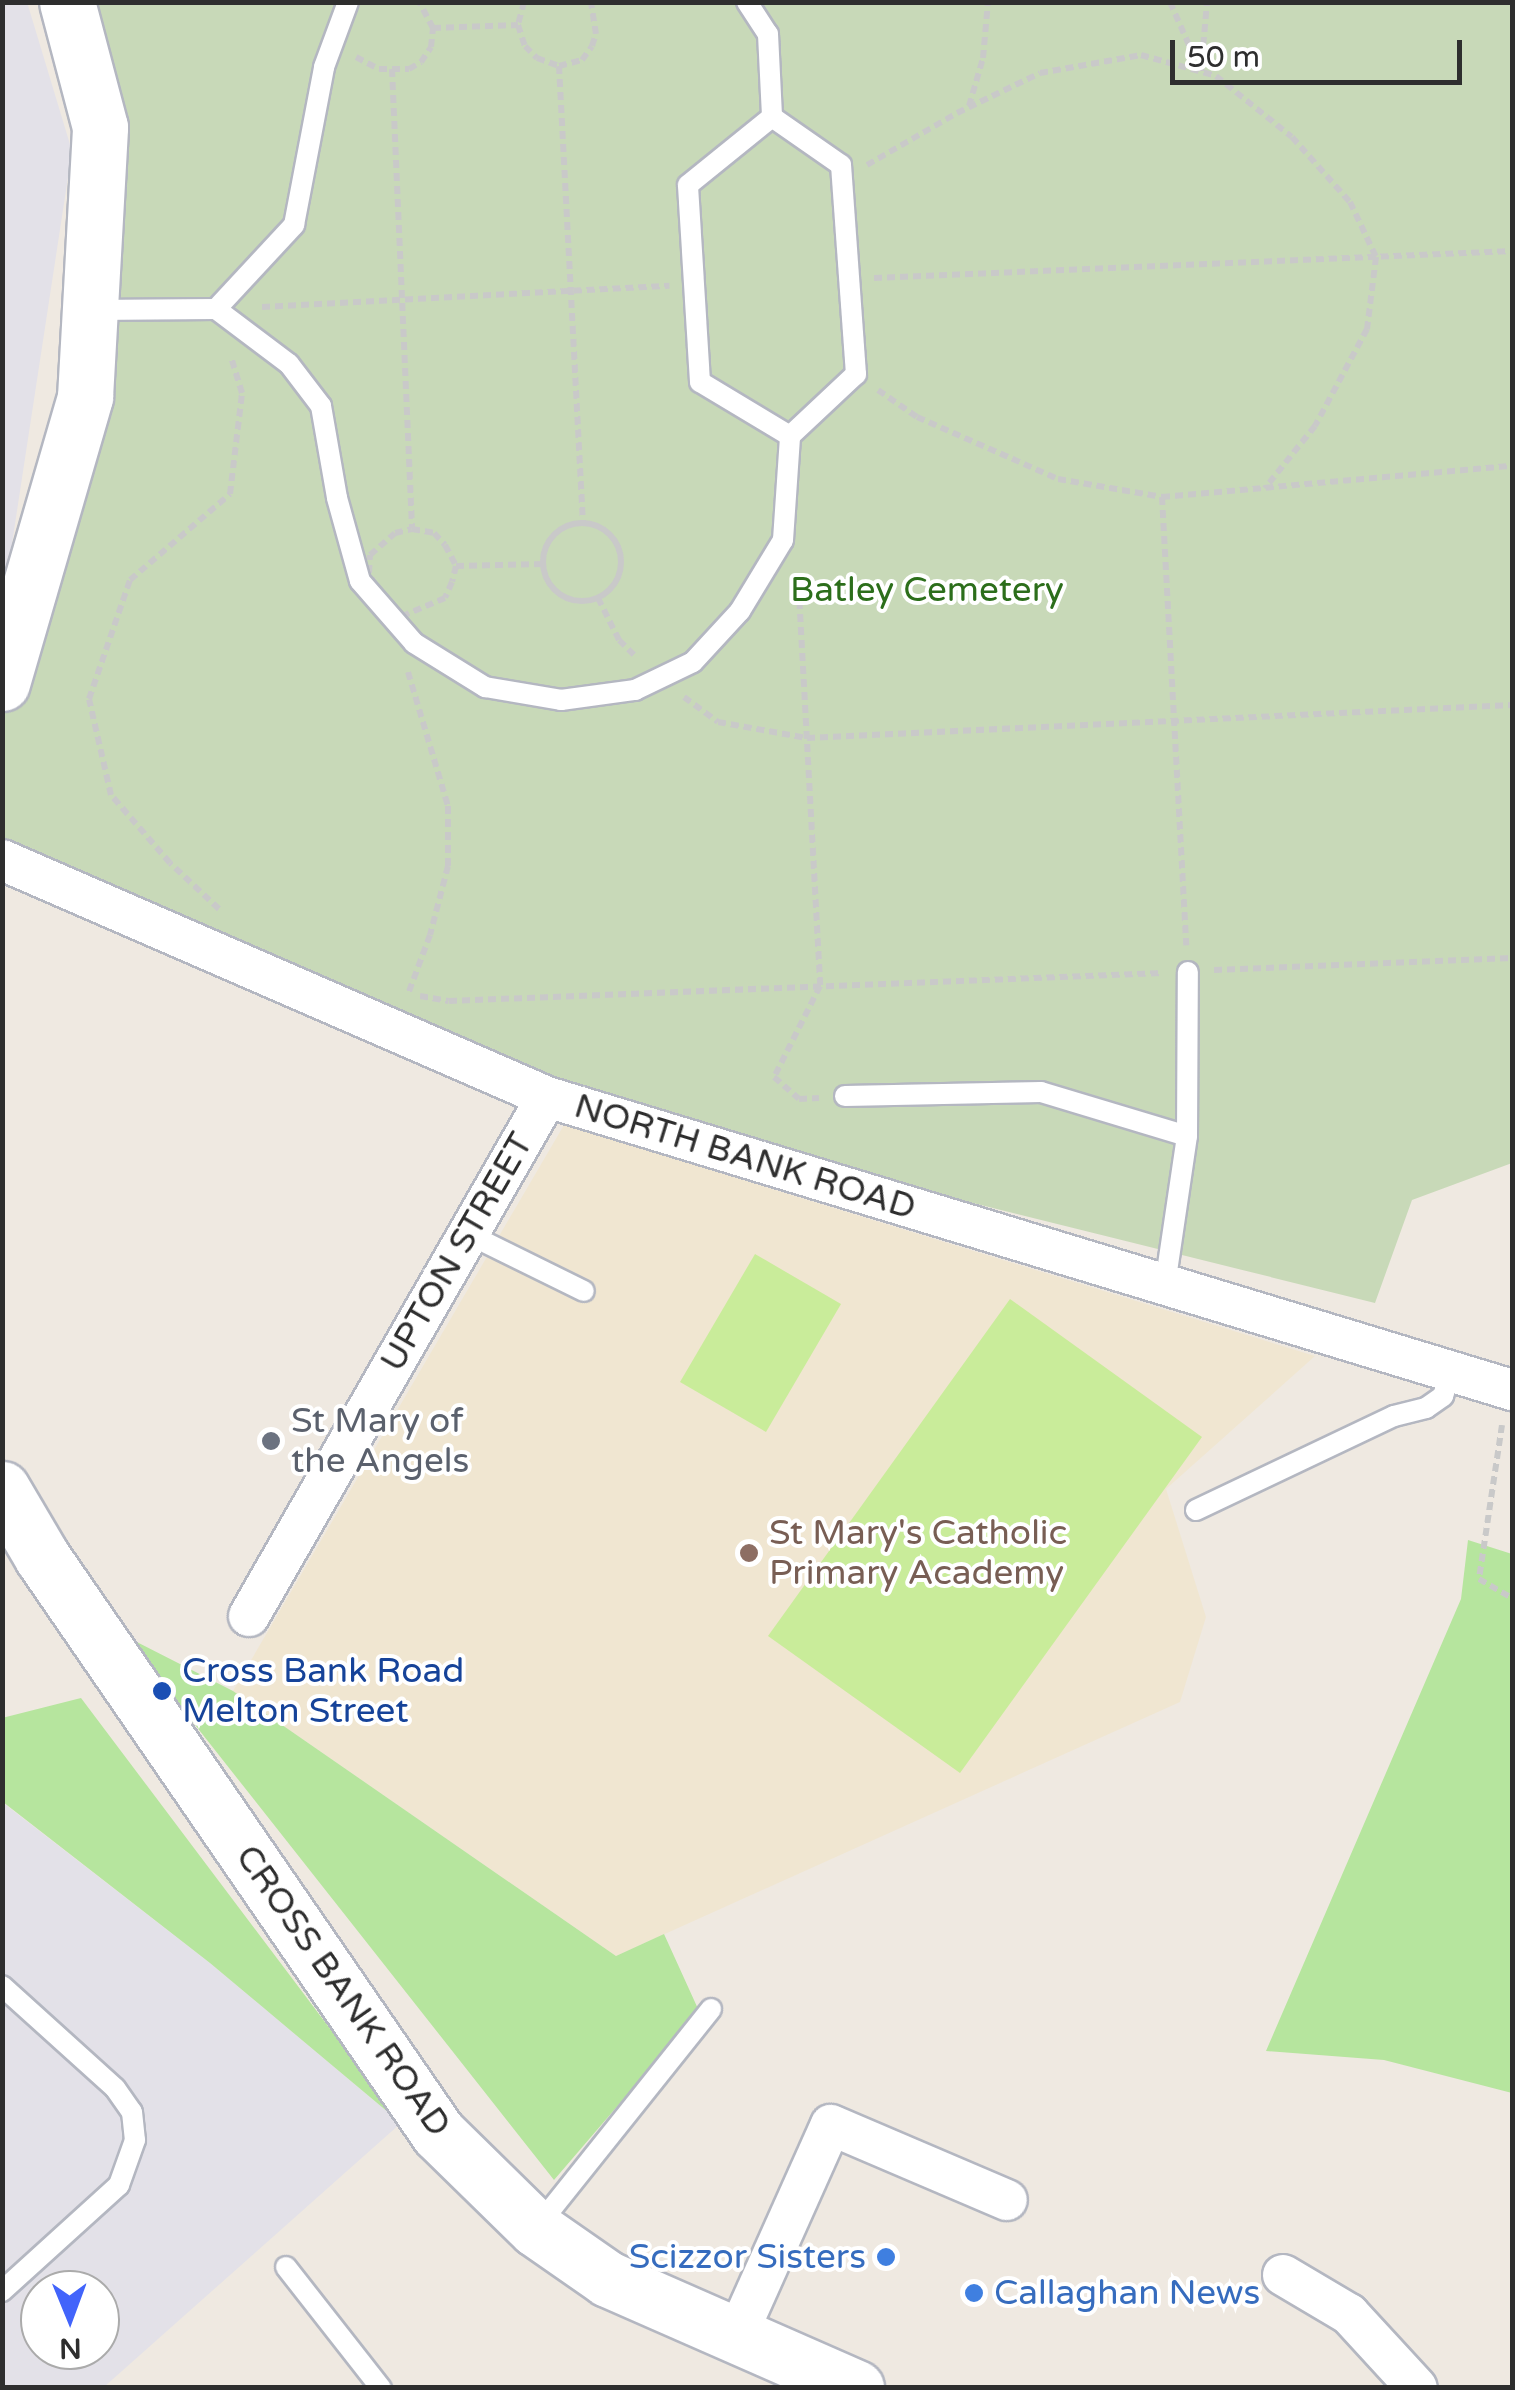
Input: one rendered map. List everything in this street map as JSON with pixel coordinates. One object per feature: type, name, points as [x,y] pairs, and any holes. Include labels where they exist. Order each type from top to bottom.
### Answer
[{"type":"street","points":[[2,683],[85,398],[100,128],[67,2]]},
{"type":"street","name":"NORTH BANK ROAD","points":[[2,860],[547,1097],[1510,1389]]},
{"type":"street","name":"UPTON STREET","points":[[249,1616],[547,1097]]},
{"type":"street","name":"CROSS BANK ROAD","points":[[2,1489],[42,1558],[438,2133],[536,2229],[608,2279],[856,2388]]},
{"type":"street","points":[[736,2337],[831,2125],[1007,2200]]},
{"type":"street","points":[[1283,2276],[1349,2314],[1417,2388]]},
{"type":"lane","points":[[747,2],[768,34],[772,117]]},
{"type":"lane","points":[[216,309],[294,224],[324,67],[345,10]]},
{"type":"lane","points":[[90,310],[216,309],[289,364],[321,406],[336,498],[360,581],[396,629],[414,643],[485,687],[561,700],[635,690],[692,662],[740,611],[783,540],[790,436],[856,374],[841,165],[772,117]]},
{"type":"lane","points":[[772,117],[688,185],[700,382],[790,436]]},
{"type":"lane","points":[[1165,1285],[1187,1136],[1188,972]]},
{"type":"lane","points":[[845,1096],[1042,1092],[1187,1136]]},
{"type":"lane","points":[[468,1234],[584,1291]]},
{"type":"lane","points":[[1196,1510],[1394,1416],[1426,1408],[1443,1396],[1452,1372]]},
{"type":"lane","points":[[2,1986],[115,2088],[132,2112],[134,2140],[119,2185],[2,2291]]},
{"type":"lane","points":[[536,2229],[712,2009]]},
{"type":"lane","points":[[286,2267],[382,2388]]},
{"type":"path","points":[[345,10],[354,54],[364,64],[409,69],[421,62],[431,47],[433,28],[419,2]]},
{"type":"path","points":[[524,2],[518,25],[525,46],[537,58],[559,66],[582,60],[592,46],[596,34],[591,2]]},
{"type":"path","points":[[969,107],[983,58],[988,2]]},
{"type":"path","points":[[1170,2],[1201,72]]},
{"type":"path","points":[[1201,72],[1207,2]]},
{"type":"path","points":[[433,28],[518,25]]},
{"type":"path","points":[[842,180],[969,107],[1040,73],[1141,55],[1216,76],[1292,137],[1350,202],[1376,257],[1366,329],[1315,426],[1265,488]]},
{"type":"path","points":[[559,66],[583,523]]},
{"type":"path","points":[[392,69],[412,529]]},
{"type":"path","points":[[850,279],[1512,251]]},
{"type":"path","points":[[222,911],[170,862],[111,795],[88,699],[130,580],[230,494],[242,393],[216,309],[694,284]]},
{"type":"path","points":[[856,374],[917,417],[1058,478],[1162,497],[1512,466]]},
{"type":"path","points":[[1162,497],[1188,972]]},
{"type":"path","points":[[583,523],[610,534],[618,548],[621,568],[616,586],[598,598],[579,602],[559,594],[549,583],[545,564],[546,542],[561,529],[583,523]]},
{"type":"path","points":[[412,529],[434,532],[456,566],[445,598],[396,629],[369,573],[370,554],[394,533],[412,529]]},
{"type":"path","points":[[456,566],[545,564]]},
{"type":"path","points":[[797,568],[820,986],[774,1077],[800,1099],[845,1096]]},
{"type":"path","points":[[598,598],[619,640],[658,679],[718,722],[807,738],[1512,705]]},
{"type":"path","points":[[403,657],[448,806],[448,866],[408,994]]},
{"type":"path","points":[[392,990],[449,1002],[1512,958]]},
{"type":"path","points":[[1510,1389],[1480,1579],[1512,1598]]},
{"type":"shaded area","points":[[27,2],[72,151],[11,550],[3,577],[2,3]]},
{"type":"shaded area","name":"St Mary's Catholic Primary Academy","points":[[564,1125],[1315,1356],[1166,1489],[1206,1617],[1180,1702],[616,1956],[233,1691]]},
{"type":"shaded area","points":[[2,1802],[210,1963],[401,2123],[104,2387],[3,2387]]},
{"type":"green space","name":"Batley Cemetery","points":[[67,3],[1512,3],[1512,1163],[1412,1200],[1375,1303],[547,1097],[3,860],[3,683],[85,397]]},
{"type":"green space","points":[[755,1254],[841,1304],[766,1432],[680,1382]]},
{"type":"green space","points":[[1010,1299],[1202,1437],[960,1773],[768,1636]]},
{"type":"green space","points":[[1468,1540],[1512,1554],[1512,2093],[1384,2060],[1266,2051],[1461,1599]]},
{"type":"green space","points":[[125,1636],[233,1691],[616,1956],[664,1934],[699,2011],[554,2180]]},
{"type":"green space","points":[[81,1698],[401,2123],[210,1963],[3,1802],[2,1718]]},
{"type":"place","name":"St Mary of the Angels","points":[[271,1441]]},
{"type":"place","name":"St Mary's Catholic Primary Academy","points":[[749,1553]]},
{"type":"place","name":"Cross Bank Road Melton Street","points":[[162,1691]]},
{"type":"place","name":"Scizzor Sisters","points":[[886,2257]]},
{"type":"place","name":"Callaghan News","points":[[974,2293]]}]
